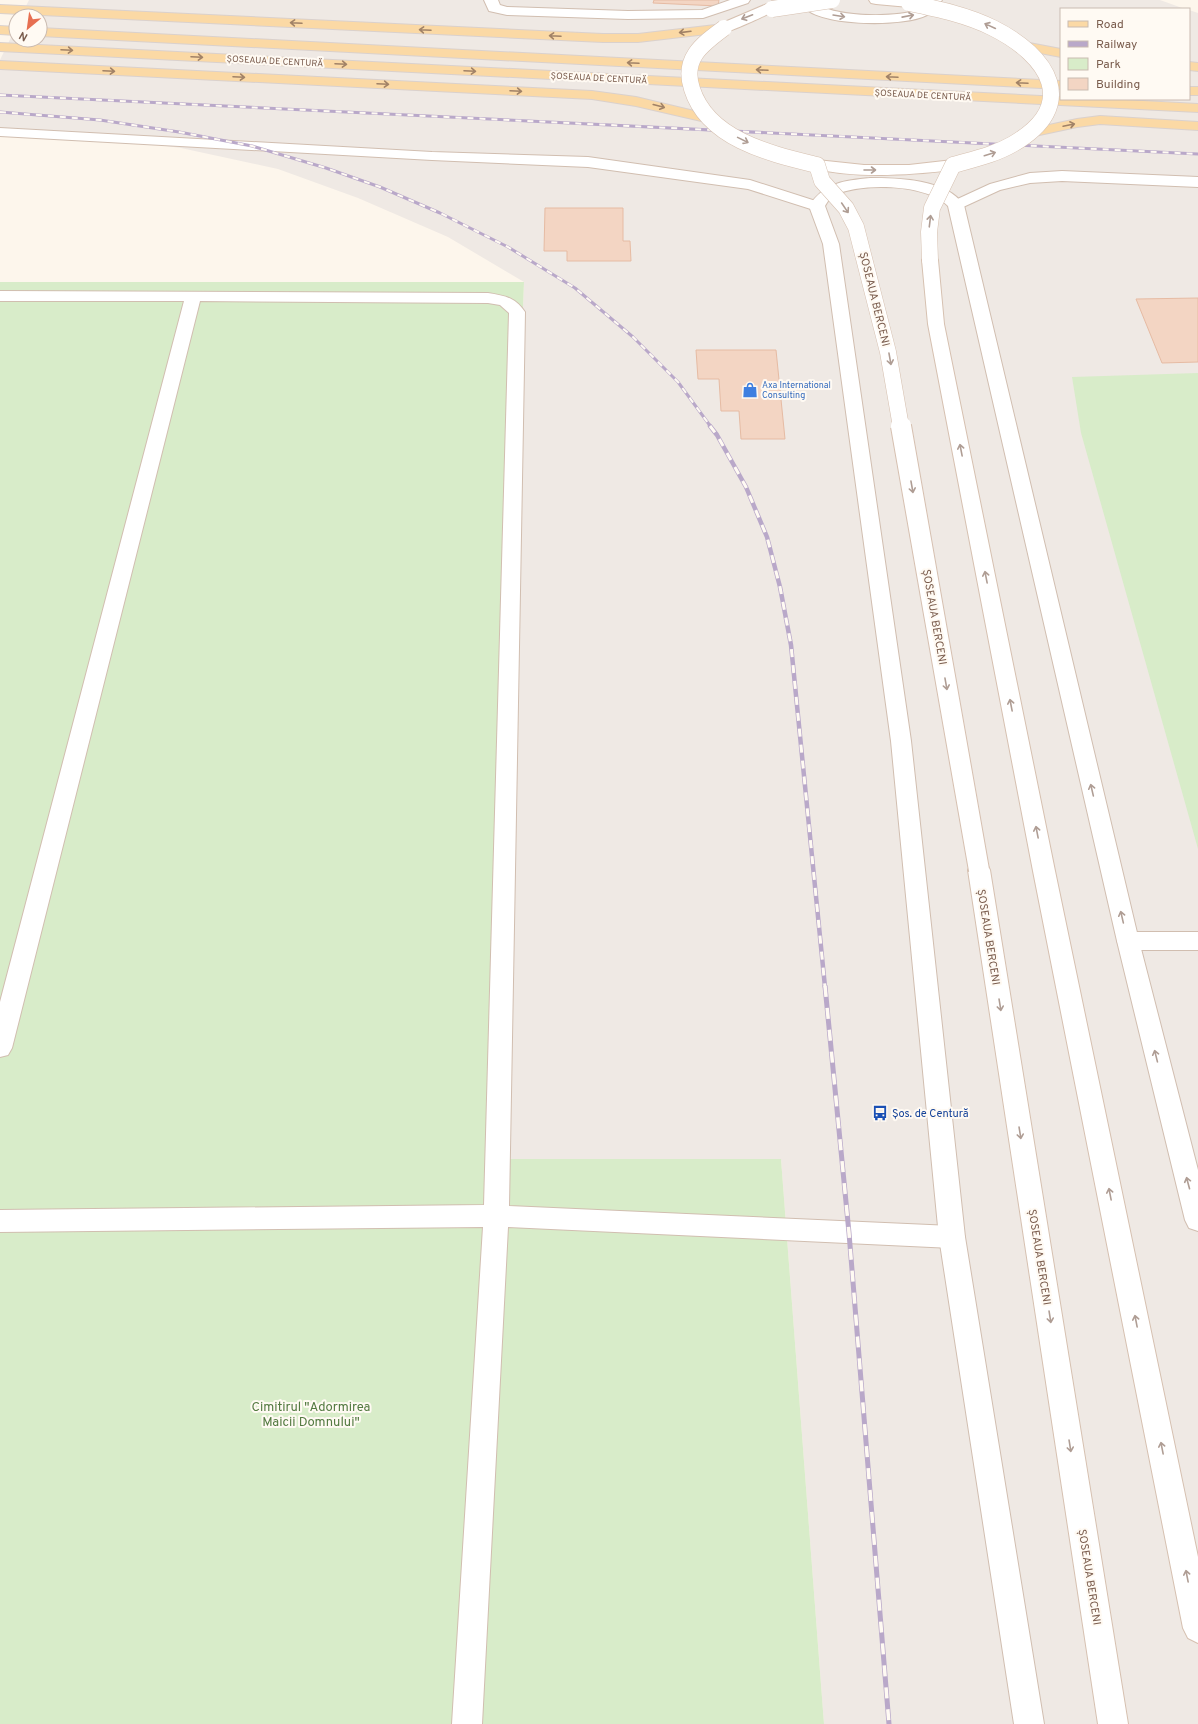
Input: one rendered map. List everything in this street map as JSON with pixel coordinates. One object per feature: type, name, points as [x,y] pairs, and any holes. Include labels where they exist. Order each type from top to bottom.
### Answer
[{"type":"main road","points":[[491,0],[494,8],[507,11],[628,15],[703,14],[743,0]]},
{"type":"main road","points":[[628,15],[630,0]]},
{"type":"main road","points":[[772,9],[785,0]]},
{"type":"main road","points":[[807,0],[813,8],[835,16],[876,19],[911,16],[929,9],[935,0]]},
{"type":"main road","points":[[832,0],[772,9],[738,20],[724,28],[699,47],[688,71],[691,95],[710,120],[728,133],[762,150],[818,165],[864,170],[909,170],[953,165],[998,152],[1030,133],[1077,123],[1100,120],[1198,126]]},
{"type":"main road","points":[[876,0],[907,2],[938,9],[986,24],[1007,34],[1024,46],[1044,67],[1052,89],[1048,112],[1030,133]]},
{"type":"main road","points":[[0,9],[603,38],[638,38],[724,28]]},
{"type":"main road","name":"ȘOSEAUA DE CENTURĂ","points":[[48,32],[1060,85]]},
{"type":"main road","points":[[1024,46],[1060,53]]},
{"type":"main road","name":"ȘOSEAUA DE CENTURĂ","points":[[0,47],[1198,108]]},
{"type":"main road","points":[[0,65],[592,95],[635,101],[710,120]]},
{"type":"main road","points":[[0,132],[377,153],[588,162],[667,172],[750,185],[817,206]]},
{"type":"main road","name":"ȘOSEAUA BERCENI","points":[[818,165],[822,181],[846,208],[856,226],[888,352],[979,870],[1113,1724]]},
{"type":"main road","points":[[953,165],[932,208],[929,232],[932,290],[938,332],[1044,871],[1198,1628]]},
{"type":"main road","points":[[956,205],[995,187],[1030,178],[1062,176],[1198,182]]},
{"type":"main road","points":[[817,206],[828,193],[844,185],[872,182],[920,186],[946,195],[956,205],[1128,942],[1198,1220]]},
{"type":"main road","points":[[817,206],[831,244],[901,741],[952,1237],[1029,1724]]},
{"type":"main road","points":[[0,296],[488,298],[505,302],[517,312],[496,1216],[467,1724]]},
{"type":"main road","points":[[0,1048],[193,296]]},
{"type":"main road","points":[[1128,942],[1198,941]]},
{"type":"main road","points":[[0,1221],[496,1216],[952,1237]]},
{"type":"shaded area","points":[[29,0],[1160,0],[1182,8],[1060,8],[1060,100],[1190,100],[1190,10],[1198,13],[1198,1724],[824,1724],[781,1159],[489,1159],[524,282],[448,237],[358,198],[278,169],[181,148],[73,134],[0,130],[0,60],[8,44],[8,48],[48,48],[48,8],[25,8]]},
{"type":"green space","name":"Cimitirul \"Adormirea Maicii Domnului\"","points":[[0,282],[524,282],[489,1159],[781,1159],[824,1724],[0,1724]]},
{"type":"green space","points":[[1198,373],[1198,849],[1081,433],[1072,377]]},
{"type":"building","points":[[654,0],[719,0],[718,6],[653,3]]},
{"type":"building","points":[[545,208],[623,208],[623,241],[630,241],[631,261],[567,261],[567,251],[544,251]]},
{"type":"building","points":[[1198,298],[1198,362],[1162,363],[1136,299]]},
{"type":"building","name":"Axa International Consulting","points":[[696,350],[776,350],[785,439],[741,439],[739,411],[721,411],[719,379],[698,379]]},
{"type":"railway","points":[[0,95],[1198,154]]},
{"type":"railway","points":[[0,112],[100,120],[179,132],[252,146],[326,168],[380,187],[440,213],[508,247],[575,288],[633,337],[678,382],[711,427]]},
{"type":"railway","points":[[710,426],[717,435],[746,487],[767,537],[780,587],[791,645],[825,987]]},
{"type":"railway","points":[[825,986],[849,1233],[889,1724]]},
{"type":"place","name":"Axa International Consulting","points":[[750,390]]},
{"type":"place","name":"Șos. de Centură","points":[[880,1113]]}]
